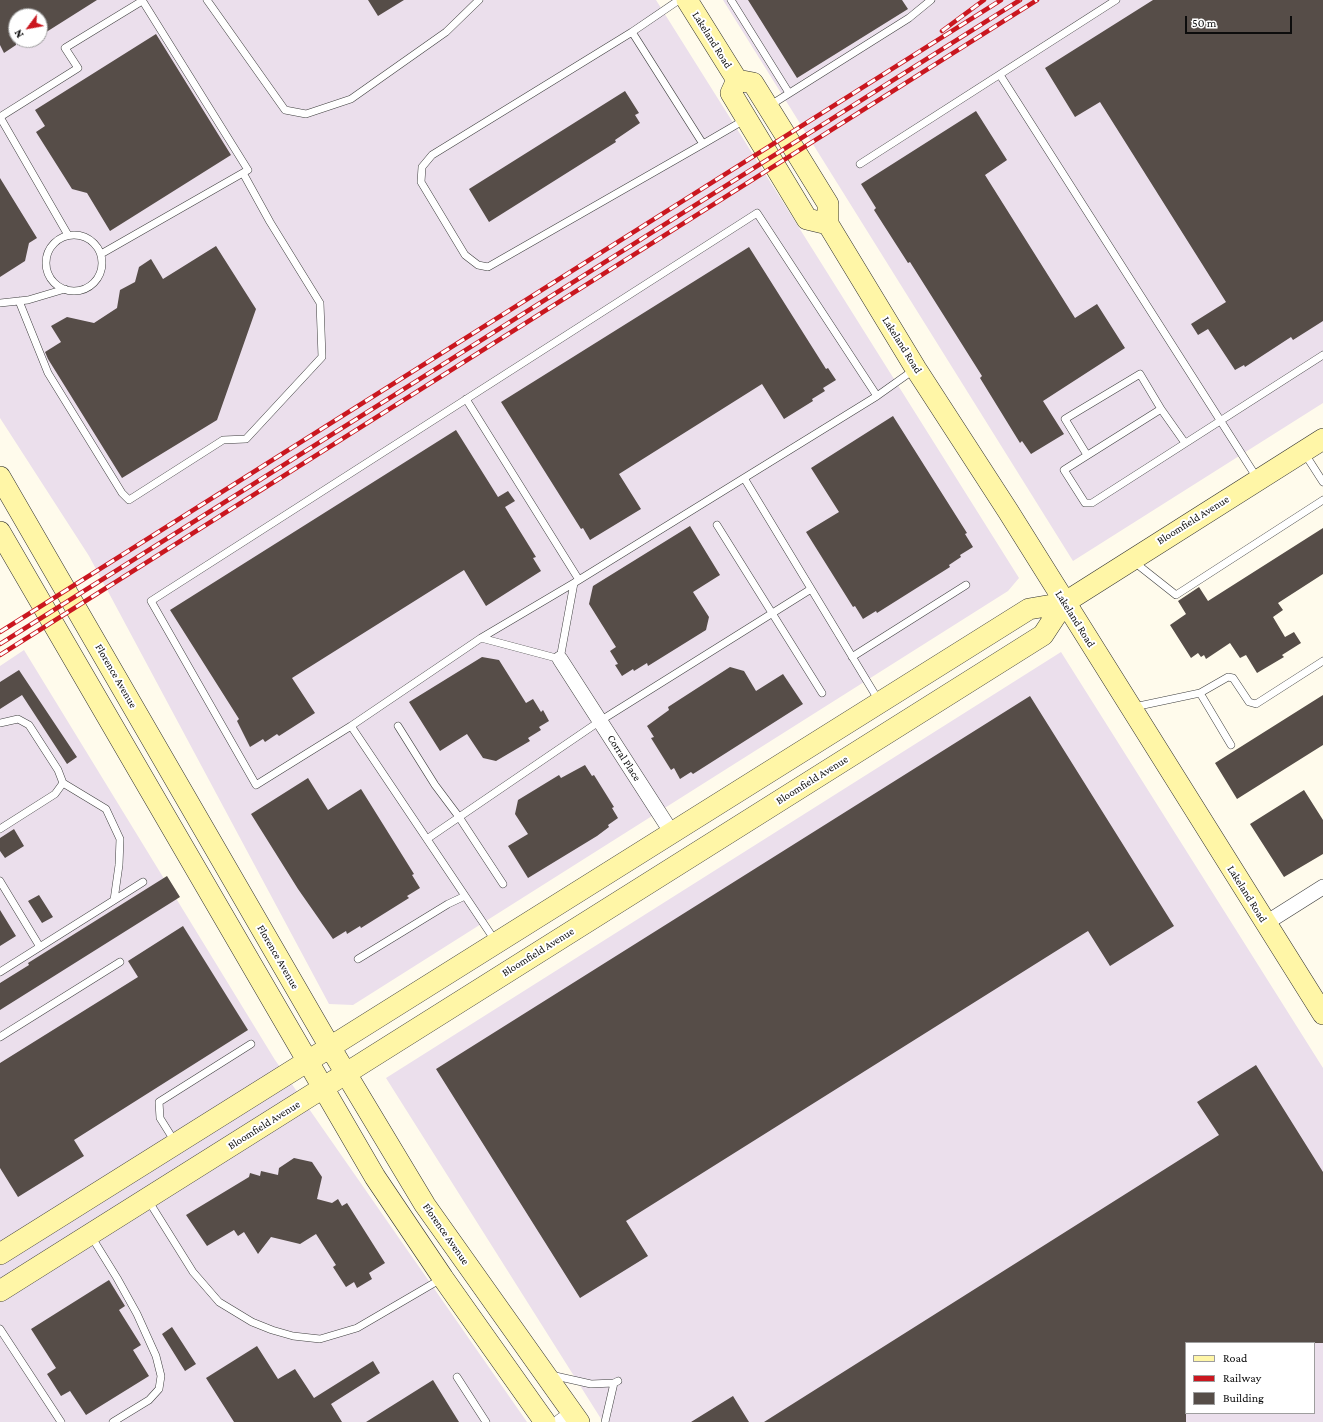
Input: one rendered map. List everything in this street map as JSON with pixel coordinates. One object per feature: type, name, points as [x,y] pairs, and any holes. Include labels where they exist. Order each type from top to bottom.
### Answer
[{"type":"main road","name":"Lakeland Road","points":[[688,1],[737,80],[753,83],[828,204],[828,224],[916,368],[1323,1014]]},
{"type":"main road","name":"Lakeland Road","points":[[737,80],[731,93],[807,219],[828,224]]},
{"type":"main road","name":"Bloomfield Avenue","points":[[0,1254],[1029,610],[1064,603],[1323,438]]},
{"type":"main road","name":"Florence Avenue","points":[[0,477],[330,1047],[425,1205],[545,1373],[571,1419]]},
{"type":"main road","points":[[0,532],[375,1176],[443,1278],[545,1422]]},
{"type":"main road","name":"Bloomfield Avenue","points":[[0,1291],[1043,634],[1064,603]]},
{"type":"main road","name":"Corral Place","points":[[672,833],[688,858]]},
{"type":"main road","points":[[443,1278],[466,1272],[475,1276]]},
{"type":"street","name":"Corral Place","points":[[560,659],[672,833]]},
{"type":"street","points":[[1266,923],[1323,887]]},
{"type":"lane","points":[[68,235],[0,117],[78,68],[65,48],[142,0],[248,170],[101,254]]},
{"type":"lane","points":[[207,0],[285,110],[306,114],[351,99],[446,32],[480,0]]},
{"type":"lane","points":[[731,0],[789,93]]},
{"type":"lane","points":[[767,107],[909,18],[931,0]]},
{"type":"lane","points":[[860,164],[1116,0]]},
{"type":"lane","points":[[688,1],[632,32],[432,155],[422,167],[421,182],[465,255],[478,265],[488,267],[746,119]]},
{"type":"lane","points":[[632,32],[703,144]]},
{"type":"lane","points":[[1000,75],[1257,480]]},
{"type":"lane","points":[[19,301],[48,373],[122,494],[129,500],[223,440],[246,439],[322,357],[320,302],[270,222],[243,173]]},
{"type":"lane","points":[[877,396],[757,213],[151,601],[256,785],[351,726],[481,638],[877,396],[916,368]]},
{"type":"lane","points":[[0,303],[28,300],[65,289],[78,291],[94,283],[100,276],[102,267],[101,254],[94,242],[77,234],[68,235],[59,239],[52,245],[48,253],[46,263],[48,272],[52,280],[65,289]]},
{"type":"lane","points":[[1161,409],[1064,470],[1085,503],[1092,503],[1323,355]]},
{"type":"lane","points":[[1087,455],[1065,419],[1140,374],[1161,409],[1185,443]]},
{"type":"lane","points":[[466,399],[576,581],[560,659],[481,638]]},
{"type":"lane","points":[[1303,451],[1323,482]]},
{"type":"lane","points":[[744,478],[880,703]]},
{"type":"lane","points":[[1131,560],[1176,595],[1323,500]]},
{"type":"lane","points":[[717,525],[822,693]]},
{"type":"lane","points":[[852,657],[966,585]]},
{"type":"lane","points":[[427,839],[600,721],[811,589]]},
{"type":"lane","points":[[1130,708],[1200,693],[1224,678],[1233,678],[1249,702],[1256,704],[1323,661]]},
{"type":"lane","points":[[1200,693],[1231,745]]},
{"type":"lane","points":[[0,723],[18,719],[29,725],[58,770],[63,783],[106,809],[120,839],[119,865],[114,900]]},
{"type":"lane","points":[[351,726],[497,944]]},
{"type":"lane","points":[[398,726],[435,785],[459,817],[503,884]]},
{"type":"lane","points":[[0,829],[56,794],[63,783]]},
{"type":"lane","points":[[0,881],[40,946]]},
{"type":"lane","points":[[0,972],[143,882]]},
{"type":"lane","points":[[358,959],[448,904],[465,896]]},
{"type":"lane","points":[[0,1037],[120,962]]},
{"type":"lane","points":[[177,1144],[160,1118],[159,1102],[251,1044]]},
{"type":"lane","points":[[147,1199],[193,1272],[219,1302],[233,1312],[272,1330],[293,1336],[320,1339],[336,1335],[367,1322],[443,1278]]},
{"type":"lane","points":[[90,1234],[137,1314],[156,1356],[161,1376],[158,1389],[149,1400],[113,1422]]},
{"type":"lane","points":[[0,1328],[61,1422]]},
{"type":"lane","points":[[545,1373],[591,1384],[616,1382],[605,1422]]},
{"type":"lane","points":[[457,1376],[486,1422]]},
{"type":"shaded area","points":[[0,0],[656,0],[1019,578],[1008,591],[353,1005],[329,1004],[89,556],[0,418]]},
{"type":"shaded area","points":[[723,0],[1323,0],[1323,403],[1073,561]]},
{"type":"shaded area","points":[[24,650],[275,1060],[527,1422],[0,1422],[0,666]]},
{"type":"shaded area","points":[[1061,652],[1323,1068],[1323,1422],[603,1422],[386,1078]]},
{"type":"building","points":[[0,0],[97,0],[48,31],[48,8],[8,8],[8,48],[12,48],[4,53],[0,45]]},
{"type":"building","points":[[368,0],[404,0],[378,16]]},
{"type":"building","points":[[748,0],[902,0],[908,9],[797,78]]},
{"type":"building","points":[[1153,0],[1323,0],[1323,321],[1293,340],[1291,337],[1245,367],[1244,365],[1235,370],[1208,329],[1198,335],[1191,324],[1226,302],[1100,102],[1075,117],[1045,68]]},
{"type":"building","points":[[156,34],[231,155],[110,231],[87,193],[72,189],[36,132],[45,126],[35,110]]},
{"type":"building","points":[[625,91],[639,113],[635,115],[640,123],[615,140],[616,142],[489,222],[469,189]]},
{"type":"building","points":[[976,111],[1007,160],[985,175],[1075,318],[1097,304],[1125,348],[1043,401],[1064,434],[1031,454],[1022,441],[1020,443],[980,378],[982,376],[910,262],[908,263],[874,210],[876,208],[861,184]]},
{"type":"building","points":[[0,178],[37,238],[29,243],[25,261],[0,277]]},
{"type":"building","points":[[216,246],[256,309],[217,420],[122,478],[48,359],[45,352],[61,342],[51,326],[67,317],[94,323],[117,308],[120,290],[135,282],[139,267],[151,259],[163,279]]},
{"type":"building","points":[[749,247],[826,369],[828,368],[836,380],[823,388],[825,391],[812,399],[813,401],[784,419],[762,384],[619,474],[641,509],[590,540],[583,528],[581,529],[501,402]]},
{"type":"building","points":[[893,416],[967,533],[965,534],[973,547],[960,555],[961,557],[949,565],[950,567],[877,613],[876,611],[863,619],[855,606],[853,607],[806,532],[839,512],[811,468]]},
{"type":"building","points":[[456,430],[498,497],[508,491],[515,501],[505,507],[536,557],[533,558],[541,571],[486,606],[464,570],[292,678],[315,713],[279,736],[277,734],[265,742],[263,739],[250,747],[237,721],[239,719],[170,610]]},
{"type":"building","points":[[690,526],[720,575],[693,592],[709,617],[706,630],[648,666],[647,663],[622,676],[615,665],[618,664],[610,651],[616,647],[589,604],[593,586]]},
{"type":"building","points":[[1323,528],[1323,574],[1278,603],[1283,610],[1273,617],[1285,637],[1294,632],[1301,643],[1282,655],[1284,657],[1257,673],[1246,655],[1240,658],[1230,643],[1206,659],[1204,655],[1201,657],[1198,653],[1191,658],[1170,625],[1186,614],[1178,601],[1199,587],[1208,601]]},
{"type":"building","points":[[482,657],[499,660],[526,703],[533,699],[541,712],[543,710],[549,721],[539,727],[541,730],[528,738],[530,741],[496,761],[483,758],[467,734],[440,751],[409,702]]},
{"type":"building","points":[[730,667],[744,671],[756,691],[783,674],[803,704],[693,774],[691,772],[680,779],[674,768],[671,770],[651,738],[654,737],[647,726],[669,710],[668,707]]},
{"type":"building","points":[[19,670],[77,757],[67,764],[22,695],[0,709],[0,682]]},
{"type":"building","points":[[1323,695],[1323,745],[1237,799],[1215,763]]},
{"type":"building","points":[[1030,696],[1174,926],[1110,966],[1088,931],[626,1221],[648,1256],[580,1298],[436,1069]]},
{"type":"building","points":[[585,765],[592,776],[594,775],[614,807],[612,808],[618,818],[597,836],[528,878],[508,846],[528,834],[515,814],[518,800],[559,775],[561,778]]},
{"type":"building","points":[[308,778],[328,810],[361,789],[414,874],[412,875],[420,888],[407,896],[409,898],[361,928],[360,926],[347,934],[346,931],[333,939],[298,889],[251,814]]},
{"type":"building","points":[[1304,790],[1323,820],[1323,854],[1284,877],[1250,824]]},
{"type":"building","points":[[14,829],[24,846],[5,858],[0,851],[0,838]]},
{"type":"building","points":[[167,876],[180,897],[0,1010],[0,983],[29,965],[28,963]]},
{"type":"building","points":[[39,895],[53,917],[42,923],[28,901]]},
{"type":"building","points":[[0,910],[16,936],[0,946]]},
{"type":"building","points":[[183,926],[248,1030],[74,1140],[84,1156],[18,1197],[0,1168],[0,1063],[138,977],[128,961]]},
{"type":"building","points":[[1256,1065],[1323,1172],[1323,1343],[1185,1342],[1186,1422],[764,1422],[1219,1135],[1197,1102]]},
{"type":"building","points":[[294,1158],[312,1162],[322,1177],[317,1199],[332,1203],[338,1199],[342,1206],[347,1203],[385,1263],[369,1273],[372,1279],[357,1288],[354,1282],[346,1287],[333,1267],[336,1265],[316,1234],[300,1244],[271,1237],[258,1254],[244,1232],[238,1236],[234,1230],[207,1246],[186,1215],[249,1177],[250,1173],[260,1176],[261,1171],[278,1175],[279,1168]]},
{"type":"building","points":[[109,1280],[125,1306],[119,1310],[141,1345],[133,1350],[149,1376],[86,1415],[70,1391],[61,1396],[47,1374],[56,1368],[31,1329]]},
{"type":"building","points":[[172,1327],[196,1364],[185,1371],[162,1334]]},
{"type":"building","points":[[257,1346],[278,1379],[295,1369],[314,1398],[373,1361],[380,1373],[331,1404],[342,1422],[234,1422],[206,1378]]},
{"type":"building","points":[[433,1380],[459,1422],[366,1422]]},
{"type":"building","points":[[733,1396],[749,1422],[691,1422]]},
{"type":"railway","points":[[942,31],[984,0]]},
{"type":"railway","points":[[0,632],[1001,0]]},
{"type":"railway","points":[[0,644],[1020,0]]},
{"type":"railway","points":[[0,655],[1037,0]]}]
